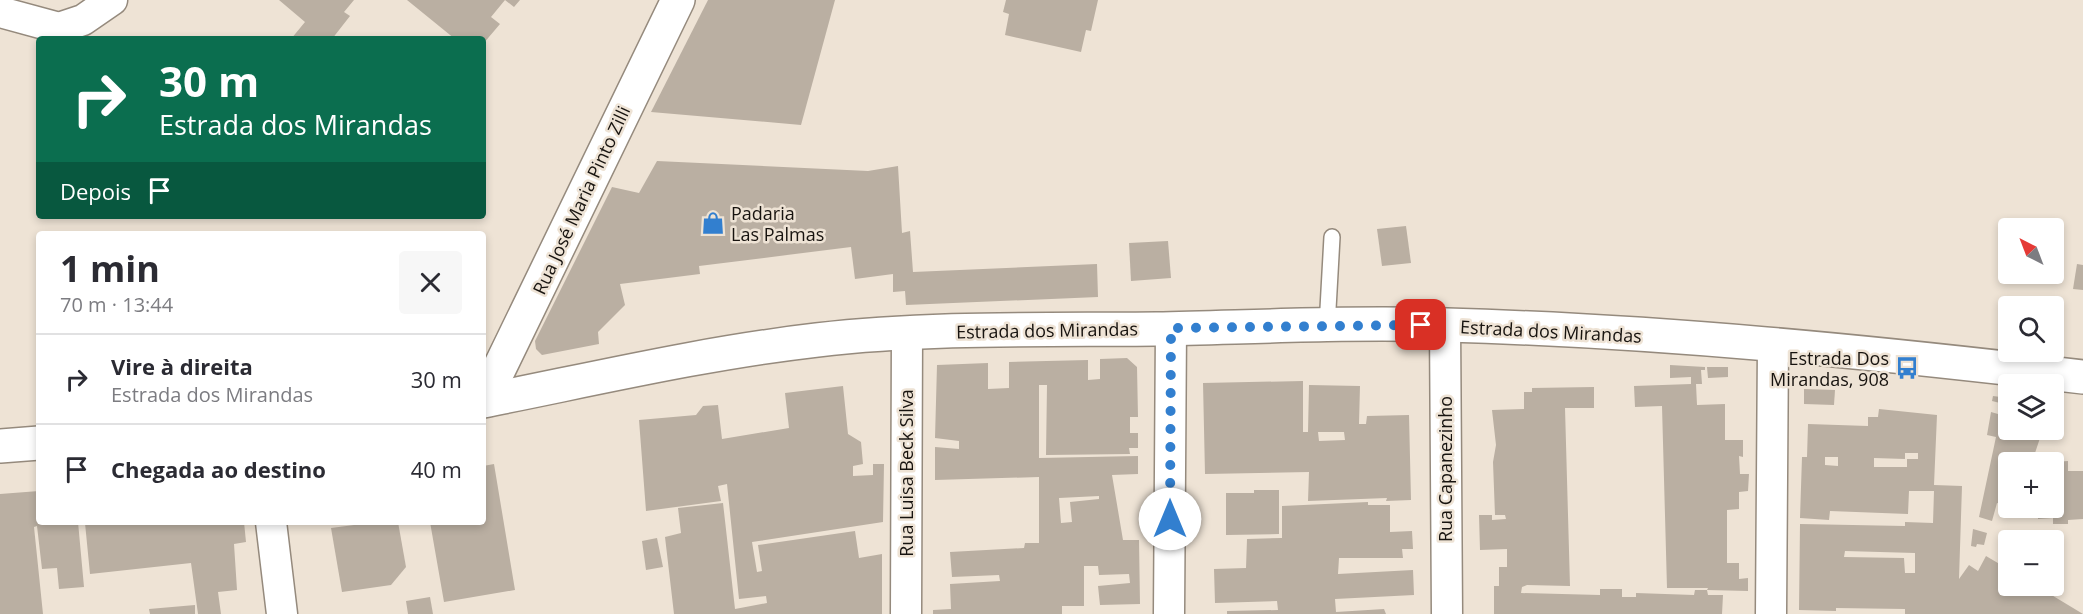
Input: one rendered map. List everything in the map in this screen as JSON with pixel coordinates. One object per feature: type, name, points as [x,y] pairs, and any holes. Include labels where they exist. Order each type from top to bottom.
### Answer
[{"type":"street","points":[[0,12],[59,28],[83,20],[112,0]]},
{"type":"street","name":"Rua José Maria Pinto Zilli","points":[[486,397],[678,0]]},
{"type":"street","name":"Estrada dos Mirandas","points":[[486,401],[693,357],[818,339],[907,333],[1171,328],[1445,325],[1773,344],[2083,377]]},
{"type":"street","name":"Rua Capanezinho","points":[[1445,325],[1447,614]]},
{"type":"street","points":[[1169,614],[1171,328]]},
{"type":"street","name":"Rua Luisa Beck Silva","points":[[906,614],[907,333]]},
{"type":"street","points":[[1771,614],[1773,344]]},
{"type":"street","points":[[0,446],[36,443]]},
{"type":"street","points":[[271,525],[282,614]]},
{"type":"lane","points":[[1328,327],[1332,237]]},
{"type":"building","points":[[279,0],[354,0],[344,12],[350,16],[334,36],[293,36],[305,22]]},
{"type":"building","points":[[407,0],[505,0],[491,17],[500,24],[486,40],[486,36],[451,36]]},
{"type":"building","points":[[505,0],[520,0],[514,7]]},
{"type":"building","points":[[708,0],[835,0],[801,125],[651,112]]},
{"type":"building","points":[[1006,0],[1098,0],[1091,31],[1086,30],[1081,52],[1005,35],[1009,14],[1003,12]]},
{"type":"building","points":[[657,161],[868,171],[898,166],[902,233],[910,231],[913,272],[1097,264],[1098,297],[906,305],[905,291],[893,292],[893,274],[855,279],[851,247],[699,266],[700,274],[620,284],[625,305],[598,332],[599,344],[542,355],[536,349],[535,341],[612,187],[639,193]]},
{"type":"building","points":[[1406,226],[1411,263],[1382,266],[1377,229]]},
{"type":"building","points":[[1168,241],[1171,278],[1131,281],[1129,243]]},
{"type":"building","points":[[2077,264],[2083,265],[2083,290],[2073,289]]},
{"type":"building","points":[[1127,358],[1137,367],[1138,417],[1130,417],[1130,433],[1138,433],[1138,448],[1129,448],[1130,454],[1046,455],[1047,385],[1039,385],[1039,458],[1138,456],[1138,474],[1112,475],[1123,540],[1139,540],[1140,604],[1100,605],[1098,586],[1130,583],[1129,574],[1099,575],[1098,566],[1084,566],[1084,606],[1062,606],[1062,614],[933,614],[933,610],[951,609],[950,584],[1000,581],[999,575],[952,577],[950,552],[1024,548],[1025,543],[1039,543],[1039,477],[935,480],[935,447],[959,449],[959,441],[935,438],[937,365],[988,363],[988,389],[1009,388],[1009,362],[1088,360],[1088,380],[1100,379],[1100,359]],"holes":[[[1099,496],[1099,499],[1070,502],[1072,522],[1061,523],[1059,498]]]},
{"type":"building","points":[[1670,365],[1705,367],[1705,370],[1701,370],[1702,384],[1696,384],[1697,405],[1725,404],[1725,440],[1743,440],[1743,457],[1739,456],[1740,474],[1749,474],[1748,491],[1739,492],[1739,509],[1727,510],[1727,563],[1739,563],[1739,579],[1748,578],[1748,591],[1667,588],[1662,406],[1635,407],[1634,386],[1691,384],[1691,377],[1670,378]]},
{"type":"building","points":[[1707,367],[1728,367],[1728,377],[1708,378]]},
{"type":"building","points":[[1303,381],[1303,432],[1308,432],[1309,385],[1360,386],[1359,424],[1366,424],[1367,416],[1409,415],[1411,500],[1386,501],[1387,498],[1308,501],[1309,472],[1205,474],[1203,383]],"holes":[[[1318,432],[1344,432],[1345,440],[1319,441]]]},
{"type":"building","points":[[843,386],[848,434],[861,442],[863,464],[853,466],[853,476],[873,475],[873,464],[884,464],[883,522],[752,542],[757,572],[762,571],[758,545],[855,531],[859,558],[882,554],[882,614],[674,614],[665,537],[681,533],[678,508],[723,503],[735,609],[767,603],[766,596],[739,599],[727,484],[718,486],[721,501],[646,511],[639,420],[696,415],[703,406],[718,405],[722,439],[789,428],[785,393]]},
{"type":"building","points":[[1594,387],[1594,408],[1565,408],[1570,586],[1527,585],[1522,587],[1521,593],[1600,595],[1600,589],[1622,589],[1622,597],[1636,597],[1636,593],[1694,595],[1695,590],[1707,590],[1708,595],[1723,595],[1722,614],[1494,614],[1494,586],[1499,586],[1499,567],[1507,567],[1507,549],[1480,550],[1479,515],[1492,515],[1492,520],[1506,519],[1505,515],[1495,515],[1493,462],[1496,445],[1492,410],[1524,409],[1524,392],[1532,392],[1532,388]]},
{"type":"building","points":[[1804,389],[1835,390],[1834,405],[1804,404]]},
{"type":"building","points":[[1993,396],[1998,397],[1998,402],[1992,401]]},
{"type":"building","points":[[1879,409],[1937,415],[1934,485],[1962,486],[1959,579],[1969,565],[1978,571],[1986,556],[1998,563],[1998,596],[2053,596],[2083,614],[1905,614],[1905,609],[1836,608],[1836,611],[1799,610],[1800,524],[1905,526],[1905,522],[1933,523],[1934,491],[1909,491],[1908,514],[1830,511],[1829,520],[1800,518],[1802,457],[1807,457],[1808,424],[1868,426],[1868,417],[1878,417]],"holes":[[[1905,453],[1918,453],[1918,459],[1907,459],[1907,467],[1874,467],[1874,458],[1905,459]],[[1825,457],[1838,457],[1838,466],[1825,465]],[[1845,551],[1915,553],[1915,573],[1905,573],[1904,558],[1844,557]]]},
{"type":"building","points":[[1991,412],[1998,414],[1998,440],[2039,440],[2035,452],[1998,452],[1998,503],[1992,521],[1979,517],[1996,437],[1987,435]]},
{"type":"building","points":[[2064,461],[2068,461],[2068,471],[2083,471],[2083,519],[2068,520],[2068,524],[2053,524],[2053,518],[2064,518]]},
{"type":"building","points":[[494,464],[515,590],[444,602],[431,525],[486,525],[486,465]]},
{"type":"building","points":[[1254,490],[1279,490],[1279,534],[1226,535],[1226,493],[1254,493]]},
{"type":"building","points":[[36,491],[36,525],[78,525],[84,587],[59,589],[57,568],[42,569],[37,526],[34,527],[43,614],[0,614],[0,494]]},
{"type":"building","points":[[1368,502],[1368,505],[1390,505],[1390,532],[1412,531],[1413,549],[1402,549],[1403,558],[1339,558],[1338,574],[1413,570],[1414,595],[1335,599],[1336,612],[1384,609],[1386,614],[1227,614],[1227,611],[1278,610],[1277,601],[1215,603],[1214,569],[1246,568],[1247,539],[1282,538],[1282,506]]},
{"type":"building","points":[[85,525],[244,525],[246,542],[234,544],[237,590],[218,592],[221,614],[198,614],[191,563],[90,574]]},
{"type":"building","points":[[354,525],[399,525],[406,567],[391,585],[342,592],[331,528]]},
{"type":"building","points":[[1973,529],[1987,533],[1984,545],[1971,546]]},
{"type":"building","points":[[657,538],[663,567],[646,570],[642,541]]},
{"type":"building","points":[[430,597],[433,614],[408,614],[406,601]]},
{"type":"building","points":[[195,605],[195,614],[150,614],[149,609]]},
{"type":"place","name":"Padaria Las Palmas","points":[[713,223]]},
{"type":"place","name":"Estrada Dos Mirandas, 908","points":[[1907,368]]},
{"type":"route","points":[[1170,519],[1171,328],[1421,325]]}]
